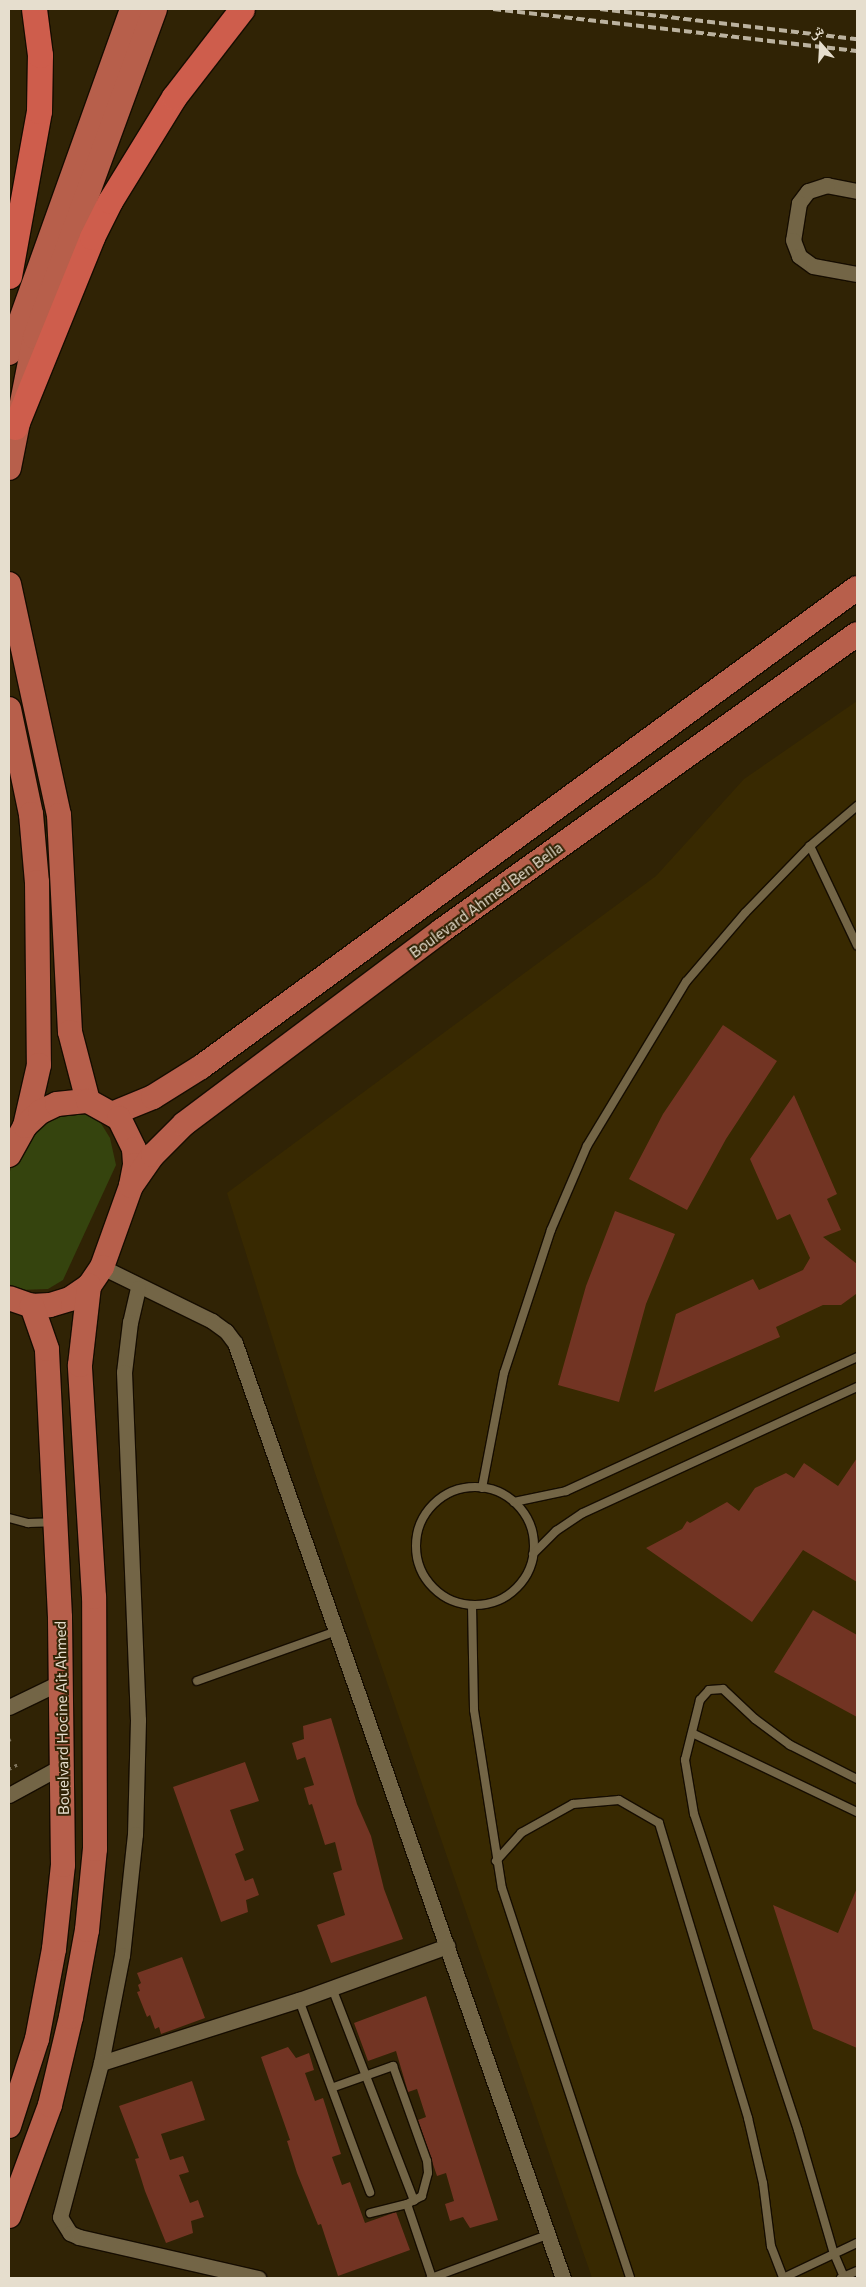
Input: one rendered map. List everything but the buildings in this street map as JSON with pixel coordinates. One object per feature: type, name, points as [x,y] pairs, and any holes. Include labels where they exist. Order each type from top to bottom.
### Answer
[{"type":"highway","points":[[9,276],[39,111],[40,55],[34,9]]},
{"type":"highway","points":[[15,427],[92,237],[110,200],[174,97],[242,9]]},
{"type":"main road","points":[[9,353],[132,9]]},
{"type":"main road","points":[[9,468],[15,427],[35,337],[155,9]]},
{"type":"main road","points":[[9,584],[59,815],[70,1032],[88,1101]]},
{"type":"main road","points":[[114,1113],[153,1097],[201,1068],[857,588]]},
{"type":"main road","name":"Boulevard Ahmed Ben Bella","points":[[131,1186],[153,1155],[184,1124],[441,931],[857,634]]},
{"type":"main road","points":[[9,708],[31,814],[37,882],[39,1065],[25,1126],[9,1155]]},
{"type":"main road","points":[[9,2216],[50,2105],[71,2017],[87,1930],[94,1858],[96,1749],[94,1597],[80,1365],[96,1277],[131,1186],[134,1149],[127,1132],[114,1113],[88,1101],[57,1104],[40,1112],[25,1126]]},
{"type":"main road","points":[[17,1303],[70,1299],[96,1277]]},
{"type":"main road","name":"Bouelvard Hocine Ait Ahmed","points":[[9,2126],[37,2039],[54,1949],[63,1865],[61,1682],[56,1521],[47,1348],[17,1303]]},
{"type":"street","points":[[857,191],[826,185],[808,190],[799,203],[793,240],[800,256],[813,266],[857,274]]},
{"type":"street","points":[[96,1277],[138,1288],[212,1322],[226,1331],[235,1343],[334,1632],[447,1946],[563,2278]]},
{"type":"street","points":[[138,1288],[130,1322],[124,1372],[138,1720],[135,1834],[122,1955],[101,2063],[60,2218],[70,2232],[258,2278]]},
{"type":"street","points":[[9,1707],[61,1682]]},
{"type":"street","points":[[9,1795],[62,1766]]},
{"type":"street","points":[[101,2063],[299,2000],[447,1946]]},
{"type":"lane","points":[[482,1488],[504,1373],[551,1230],[586,1146],[633,1065],[686,982],[745,913],[810,846],[857,806]]},
{"type":"lane","points":[[810,846],[857,945]]},
{"type":"lane","points":[[514,1502],[566,1491],[857,1357]]},
{"type":"lane","points":[[533,1554],[556,1532],[583,1514],[857,1387]]},
{"type":"lane","points":[[482,1488],[514,1502],[532,1532],[533,1554],[526,1575],[512,1591],[494,1602],[472,1605],[449,1600],[430,1586],[418,1565],[416,1542],[422,1519],[437,1500],[459,1490],[482,1488]]},
{"type":"lane","points":[[9,1518],[28,1523],[56,1521]]},
{"type":"lane","points":[[472,1605],[474,1710],[496,1861],[511,1919],[630,2278]]},
{"type":"lane","points":[[197,1681],[334,1632]]},
{"type":"lane","points":[[857,1779],[790,1745],[755,1719],[723,1689],[704,1694],[692,1733],[686,1772],[694,1814],[798,2130],[834,2254],[843,2277],[857,2271]]},
{"type":"lane","points":[[692,1733],[857,1812]]},
{"type":"lane","points":[[496,1861],[521,1833],[573,1804],[619,1800],[659,1823],[748,2118],[762,2183],[770,2240],[783,2278],[857,2243]]},
{"type":"lane","points":[[332,1988],[368,2075],[410,2202],[431,2278],[547,2235]]},
{"type":"lane","points":[[299,2000],[334,2087],[370,2192]]},
{"type":"lane","points":[[334,2087],[393,2066],[427,2160],[426,2186],[422,2196],[410,2202],[370,2213]]},
{"type":"path","points":[[9,1768],[18,1764]]},
{"type":"shaded area","points":[[857,701],[857,2278],[592,2278],[314,1470],[227,1193],[656,876],[744,779]]},
{"type":"green space","points":[[87,1112],[97,1117],[110,1138],[116,1165],[63,1280],[48,1289],[19,1290],[9,1284],[9,1174],[22,1137],[44,1117]]},
{"type":"railway","points":[[493,9],[857,51]]},
{"type":"railway","points":[[600,9],[857,39]]}]
